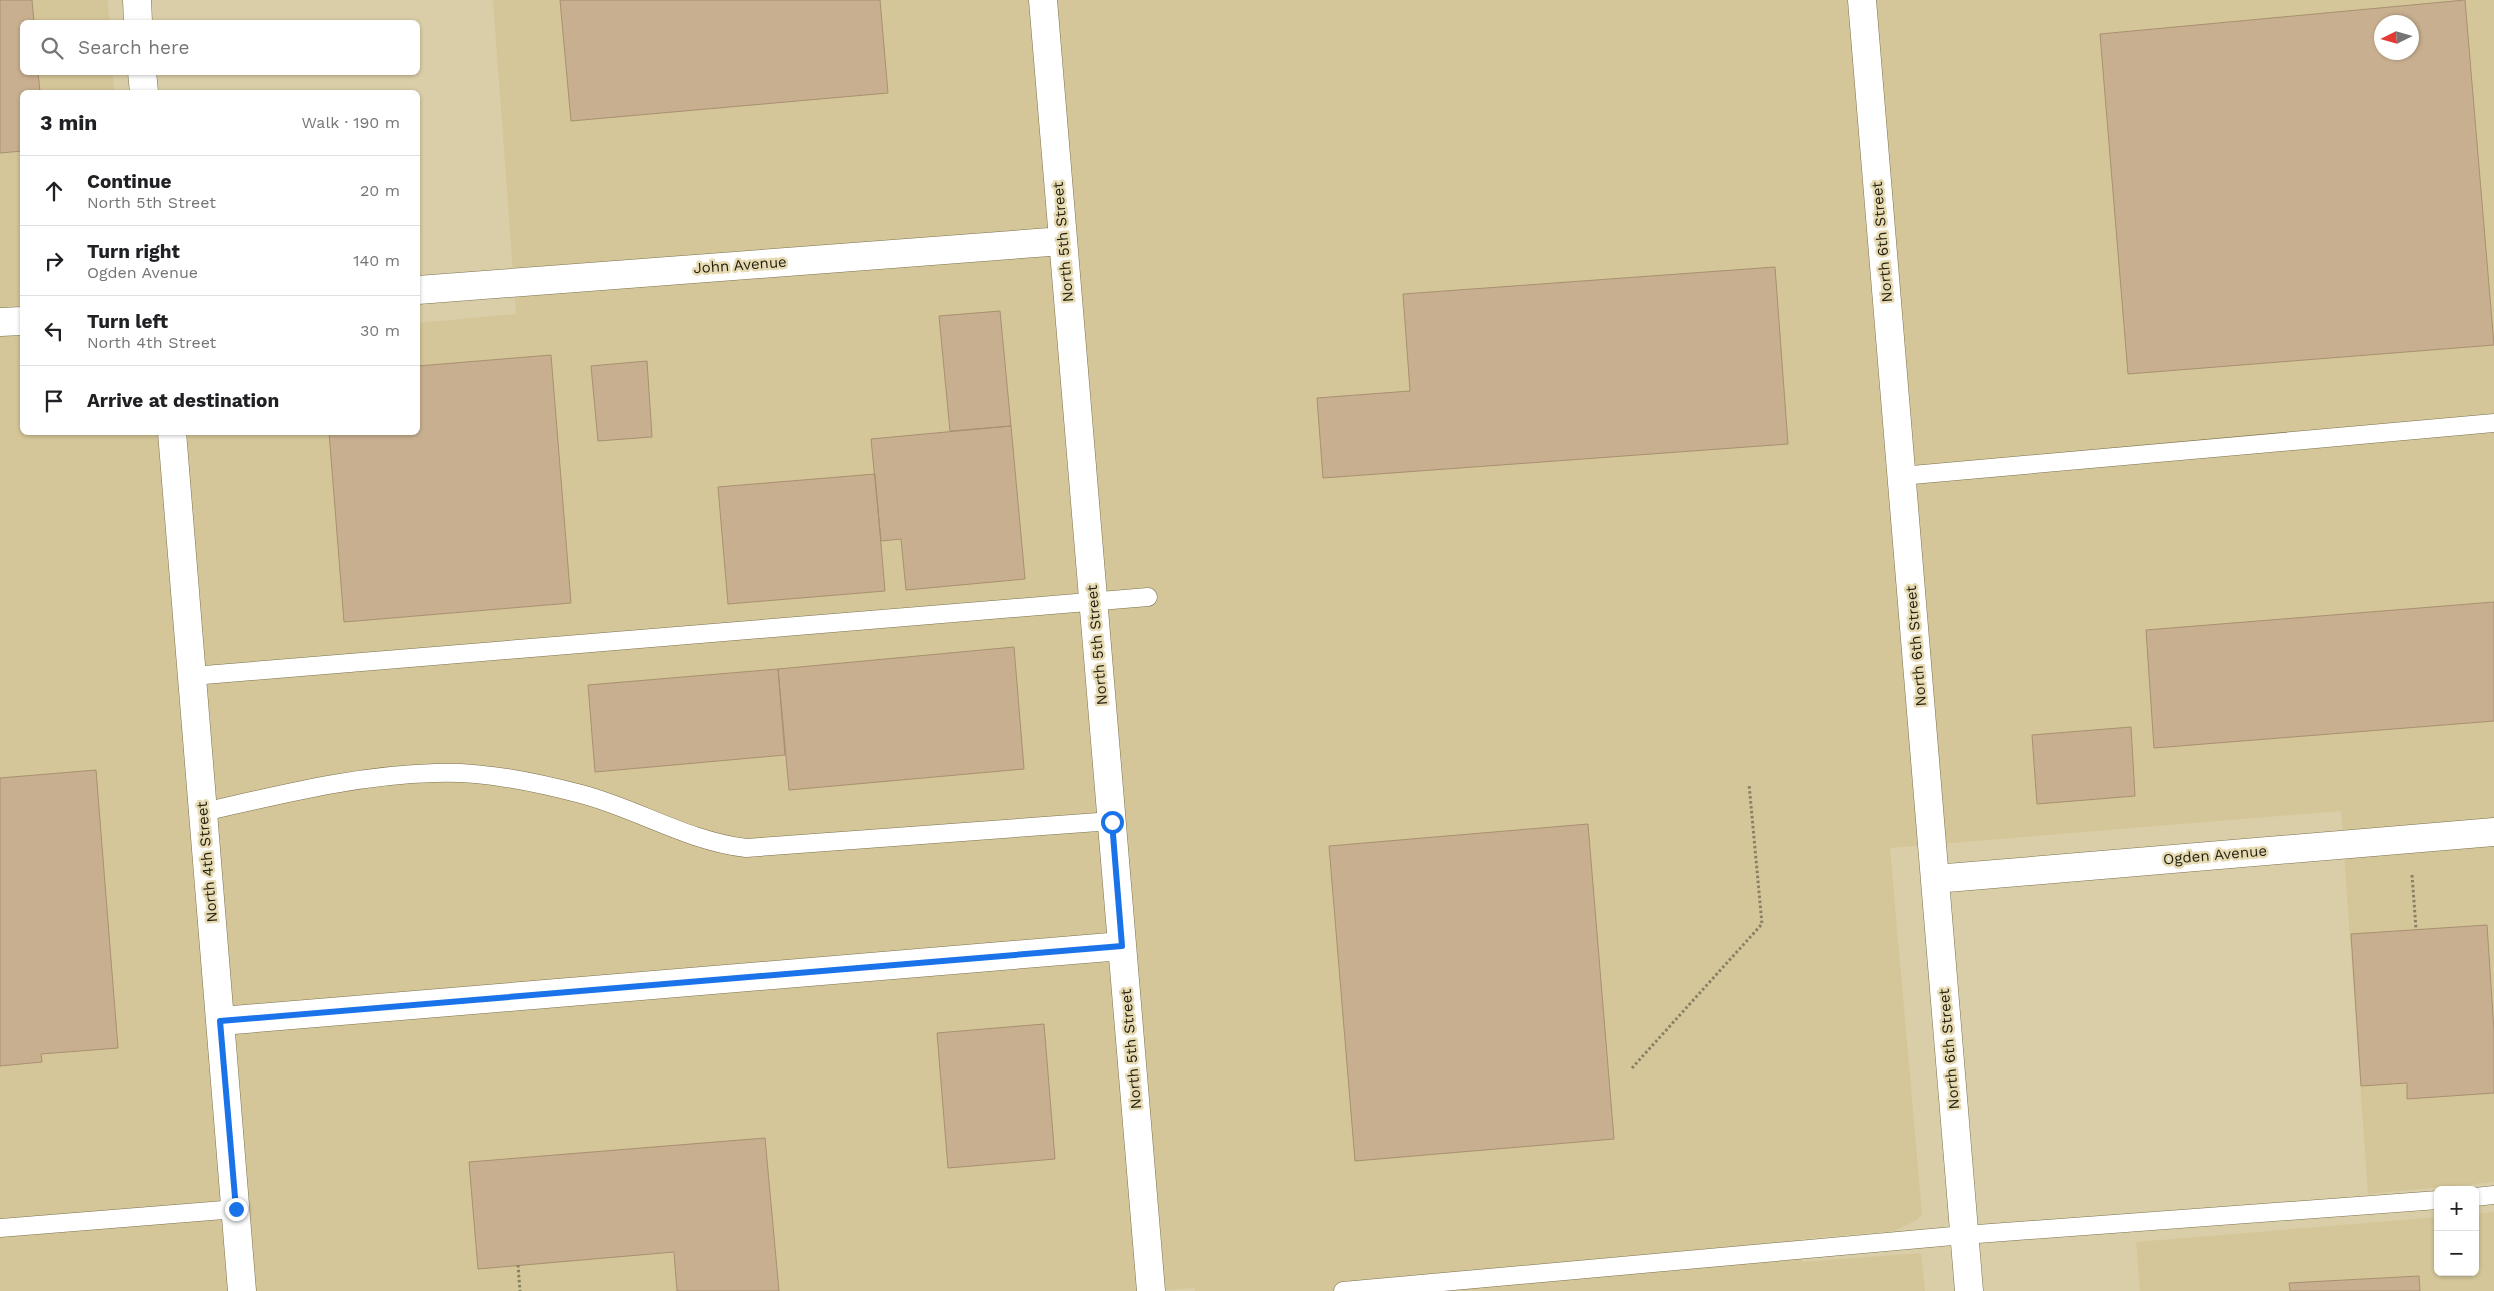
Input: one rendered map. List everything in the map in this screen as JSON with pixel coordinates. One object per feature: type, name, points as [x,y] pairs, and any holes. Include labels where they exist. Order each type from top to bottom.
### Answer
[{"type":"street","points":[[137,0],[138,20]]},
{"type":"street","name":"North 5th Street","points":[[1043,0],[1151,1291]]},
{"type":"street","name":"North 6th Street","points":[[1862,0],[1969,1291]]},
{"type":"street","points":[[142,75],[144,90]]},
{"type":"street","name":"John Avenue","points":[[420,290],[1063,241]]},
{"type":"street","points":[[0,322],[20,320]]},
{"type":"street","name":"North 4th Street","points":[[172,435],[242,1291]]},
{"type":"street","name":"Ogden Avenue","points":[[1935,879],[2494,832]]},
{"type":"street","points":[[220,1021],[1122,946]]},
{"type":"lane","points":[[1901,476],[2494,423]]},
{"type":"lane","points":[[192,676],[1148,597]]},
{"type":"lane","points":[[203,812],[358,780],[435,773],[479,774],[582,795],[618,806],[701,840],[746,848],[1112,822]]},
{"type":"lane","points":[[2479,1197],[2494,1195]]},
{"type":"lane","points":[[1343,1291],[1964,1235],[2434,1200]]},
{"type":"lane","points":[[0,1228],[236,1209]]},
{"type":"path","points":[[1632,1068],[1762,924],[1749,784]]},
{"type":"path","points":[[2408,839],[2416,930]]},
{"type":"path","points":[[518,1265],[520,1291]]},
{"type":"shaded area","points":[[0,0],[108,0],[109,20],[20,20],[20,75],[113,75],[114,90],[20,90],[20,435],[420,435],[420,323],[516,314],[493,0],[2494,0],[2494,1182],[2434,1186],[2434,1188],[2368,1194],[2341,811],[1890,848],[1922,1214],[1917,1220],[1894,1231],[1801,1239],[1802,1262],[1921,1253],[1925,1291],[1195,1291],[1194,1288],[1152,1291],[0,1291]]},
{"type":"shaded area","points":[[2494,1212],[2494,1291],[2140,1291],[2136,1242],[2434,1217],[2434,1276],[2479,1276],[2479,1214]]},
{"type":"building","points":[[0,0],[32,0],[34,20],[20,20],[20,75],[38,75],[40,90],[20,90],[20,151],[0,153]]},
{"type":"building","points":[[560,0],[880,0],[888,93],[571,121]]},
{"type":"building","points":[[2465,0],[2494,345],[2128,374],[2100,34]]},
{"type":"building","points":[[1775,267],[1788,444],[1323,478],[1317,398],[1410,391],[1403,294]]},
{"type":"building","points":[[1000,311],[1011,426],[950,431],[939,316]]},
{"type":"building","points":[[551,355],[571,603],[344,622],[329,435],[420,435],[420,366]]},
{"type":"building","points":[[647,361],[652,437],[598,441],[591,366]]},
{"type":"building","points":[[1011,426],[1025,579],[906,590],[901,539],[881,541],[871,439]]},
{"type":"building","points":[[875,474],[885,591],[728,604],[718,487]]},
{"type":"building","points":[[2494,602],[2494,721],[2154,748],[2146,630]]},
{"type":"building","points":[[1014,647],[1024,769],[789,790],[778,669]]},
{"type":"building","points":[[778,669],[785,755],[595,772],[588,685]]},
{"type":"building","points":[[2131,727],[2135,796],[2037,804],[2032,735]]},
{"type":"building","points":[[96,770],[118,1048],[41,1054],[42,1062],[0,1066],[0,778]]},
{"type":"building","points":[[1588,824],[1614,1139],[1355,1161],[1329,846]]},
{"type":"building","points":[[2487,925],[2494,1031],[2494,1093],[2407,1099],[2407,1083],[2361,1086],[2351,934]]},
{"type":"building","points":[[1044,1024],[1055,1159],[948,1168],[937,1033]]},
{"type":"building","points":[[765,1138],[779,1291],[677,1291],[674,1252],[478,1269],[469,1162]]},
{"type":"building","points":[[2419,1276],[2420,1291],[2290,1291],[2289,1283]]},
{"type":"route","points":[[236,1209],[220,1021],[1122,946],[1112,822]]}]
